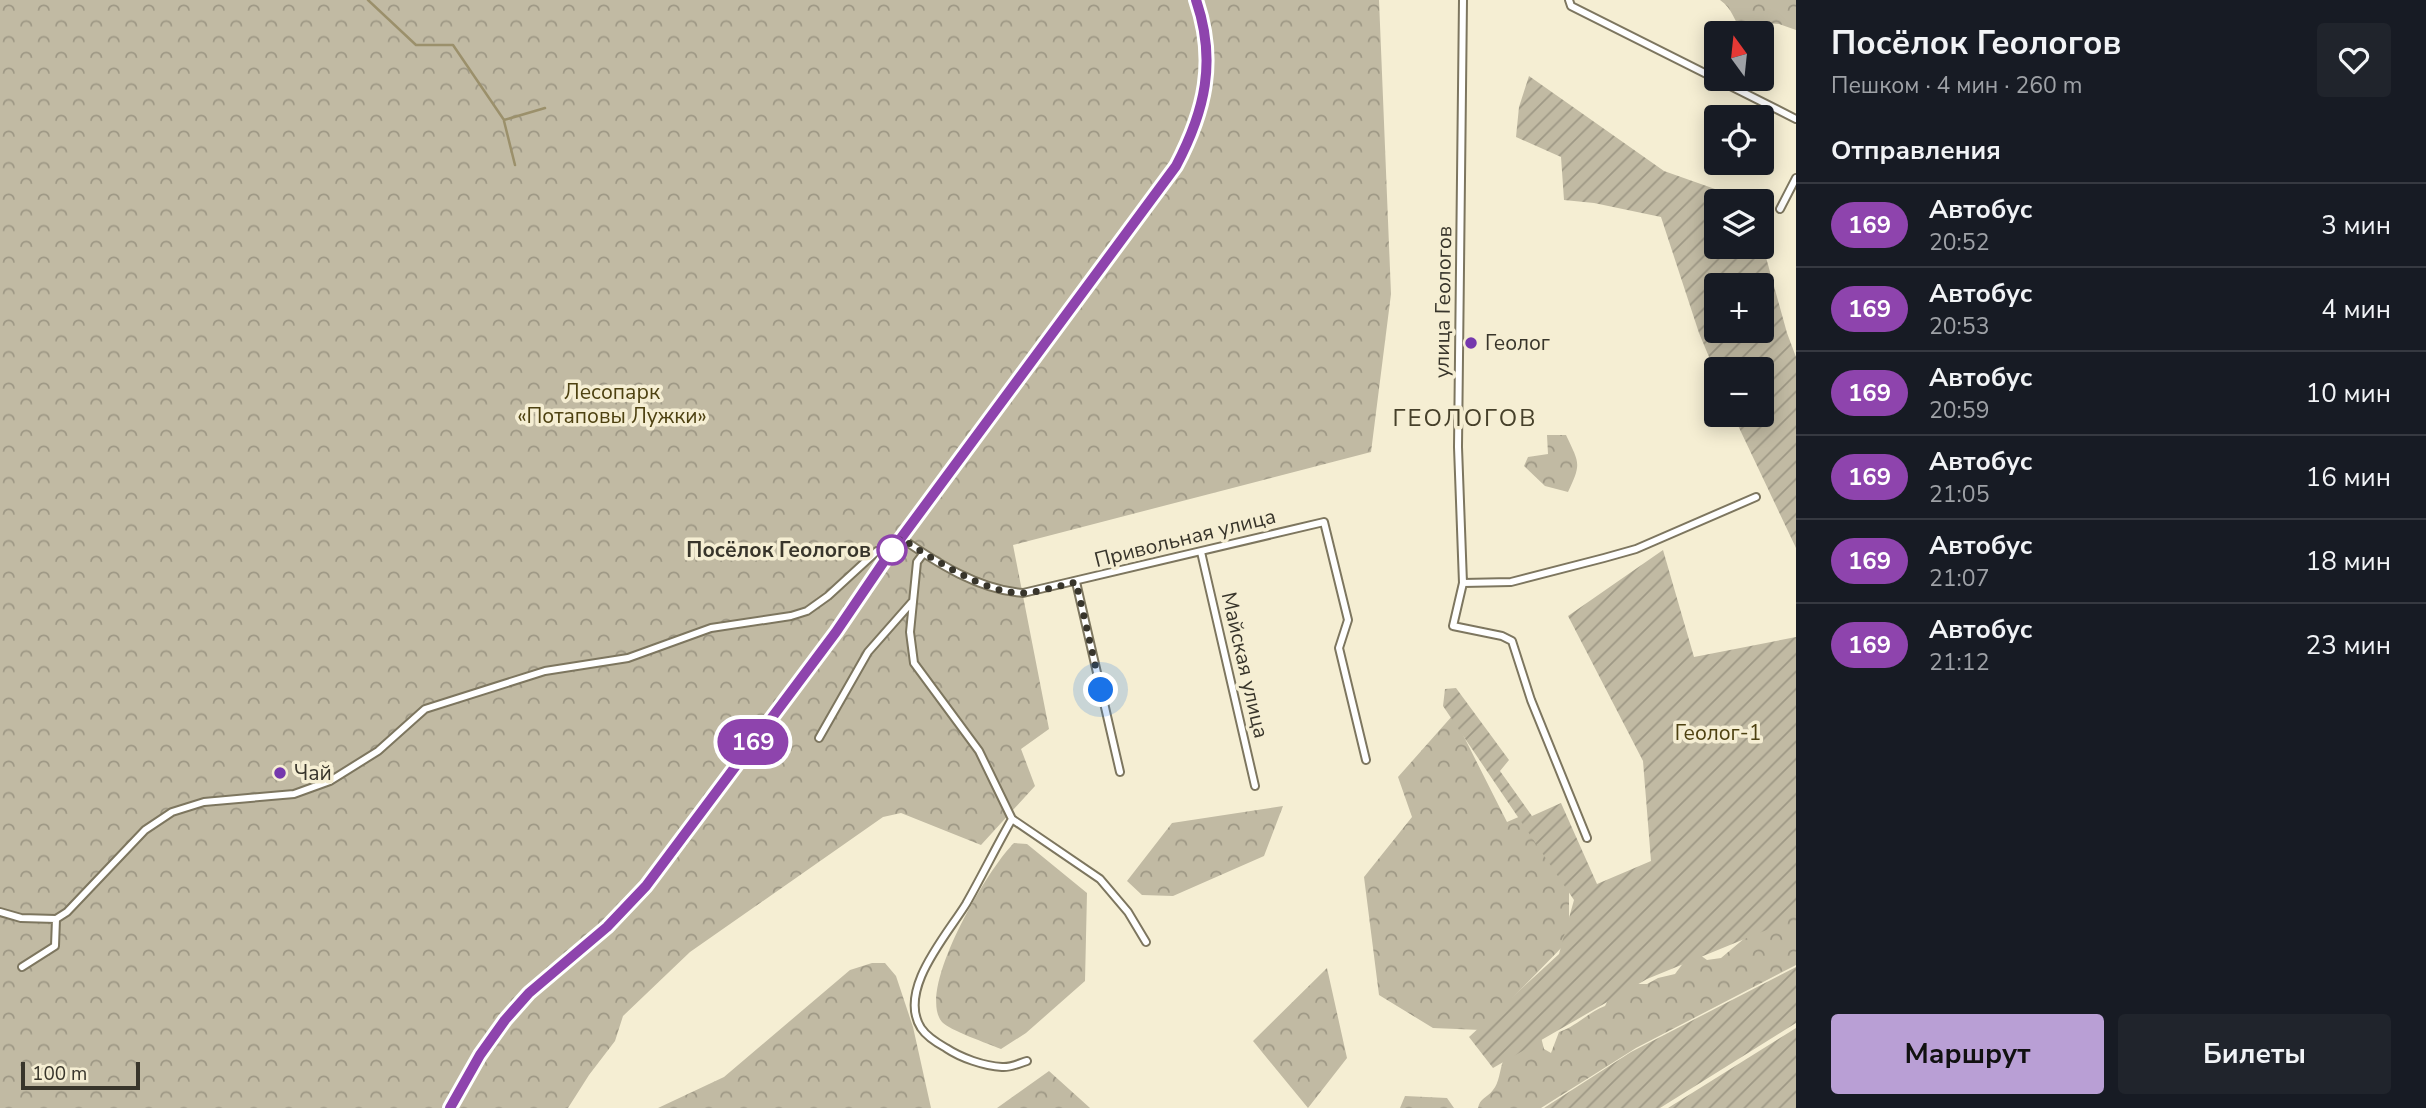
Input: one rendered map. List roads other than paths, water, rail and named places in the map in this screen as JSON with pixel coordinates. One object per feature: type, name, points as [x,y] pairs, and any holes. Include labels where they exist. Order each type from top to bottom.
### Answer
[{"type":"street","points":[[450,1108],[480,1055],[521,1002],[557,967],[607,927],[646,886],[836,632],[887,557],[1176,166],[1193,134],[1206,78],[1207,48],[1196,0]]},
{"type":"street","name":"улица Геологов","points":[[1463,0],[1458,447],[1463,583],[1453,626],[1502,636],[1512,641],[1531,700],[1587,838]]},
{"type":"street","points":[[1569,0],[1572,6],[1796,119]]},
{"type":"street","points":[[1780,209],[1796,178]]},
{"type":"street","points":[[1463,583],[1511,582],[1636,549],[1755,497]]},
{"type":"street","name":"Привольная улица","points":[[901,538],[938,564],[1005,592],[1023,593],[1324,522],[1348,620],[1339,648],[1366,760]]},
{"type":"street","points":[[0,912],[21,918],[56,919],[67,912],[145,830],[172,812],[205,802],[293,794],[330,781],[378,751],[425,709],[545,671],[628,658],[710,628],[791,616],[818,604],[877,551],[887,557]]},
{"type":"street","name":"Майская улица","points":[[1200,552],[1255,786]]},
{"type":"street","points":[[923,554],[918,562],[910,632],[914,663],[979,751],[1012,819],[1100,880],[1128,912],[1146,942]]},
{"type":"street","points":[[1076,582],[1120,772]]},
{"type":"street","points":[[819,738],[868,652],[913,600]]},
{"type":"street","points":[[1012,819],[966,902],[924,969],[917,988],[916,1009],[920,1027],[930,1038],[951,1051],[1004,1067],[1027,1061]]},
{"type":"street","points":[[22,967],[55,946],[56,919]]},
{"type":"waterway","points":[[368,0],[416,45],[453,45],[504,120],[545,108]]},
{"type":"waterway","points":[[504,121],[515,165]]},
{"type":"place","name":"Геолог","points":[[1471,343]]},
{"type":"place","name":"Посёлок Геологов","points":[[892,550]]},
{"type":"place","name":"Чай","points":[[280,773]]},
{"type":"district","name":"ГЕОЛОГОВ","points":[[1465,418]]},
{"type":"park label","name":"Лесопарк «Потаповы Лужки»","points":[[612,404]]},
{"type":"park label","name":"Геолог-1","points":[[1718,733]]}]
